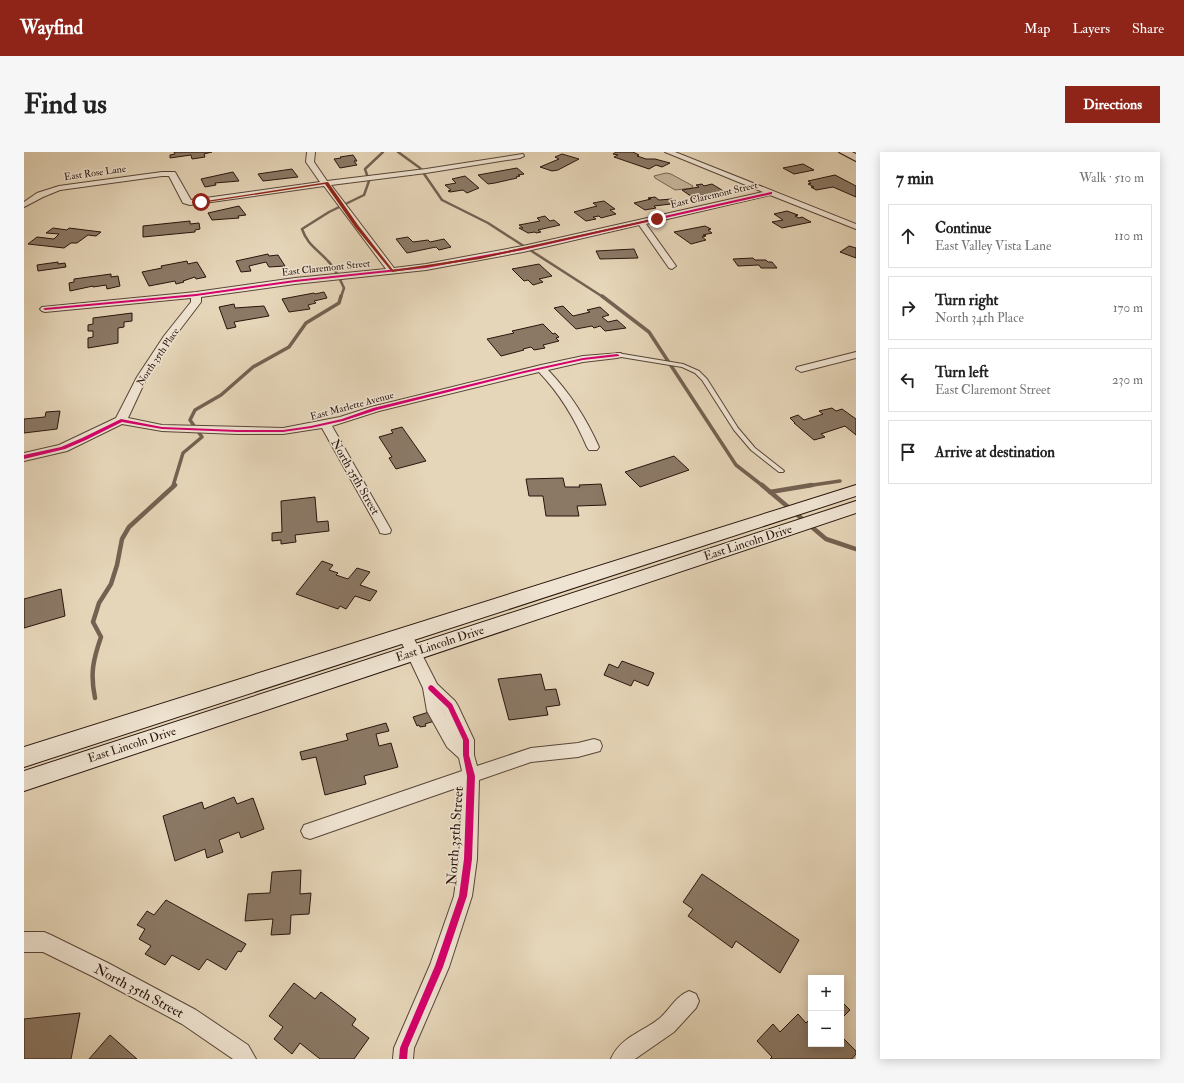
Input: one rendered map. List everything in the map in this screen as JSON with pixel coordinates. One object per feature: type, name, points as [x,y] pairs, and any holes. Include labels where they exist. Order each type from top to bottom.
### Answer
[{"type":"main road","points":[[844,152],[856,158]]},
{"type":"main road","name":"East Lincoln Drive","points":[[24,781],[414,653],[789,521],[815,504],[856,490]]},
{"type":"main road","points":[[815,504],[828,516]]},
{"type":"main road","name":"East Lincoln Drive","points":[[24,757],[405,635],[789,521],[828,516],[856,507]]},
{"type":"street","points":[[311,152],[310,162],[392,271]]},
{"type":"street","points":[[669,152],[856,227]]},
{"type":"street","points":[[326,183],[374,176],[426,171],[520,156]]},
{"type":"street","name":"East Rose Lane","points":[[24,204],[48,192],[71,186],[172,174],[186,201],[190,204],[326,183]]},
{"type":"street","name":"East Claremont Street","points":[[45,309],[196,295],[295,281],[392,271],[473,259],[533,247],[771,193]]},
{"type":"street","points":[[641,223],[672,266]]},
{"type":"street","name":"North 35th Place","points":[[121,420],[142,377],[168,338],[196,302],[196,295]]},
{"type":"street","name":"East Marlette Avenue","points":[[121,420],[162,428],[283,431],[326,424],[375,409],[541,368],[583,359],[617,355]]},
{"type":"street","points":[[801,369],[856,355]]},
{"type":"street","points":[[541,368],[556,384],[572,406],[585,426],[593,448]]},
{"type":"street","points":[[24,457],[63,448],[121,420]]},
{"type":"street","name":"North 35th Street","points":[[326,424],[385,530]]},
{"type":"street","name":"North 35th Street","points":[[402,1059],[404,1048],[439,967],[463,896],[468,859],[471,776],[466,755],[453,742],[435,711],[431,688],[405,635]]},
{"type":"street","name":"North 35th Street","points":[[310,830],[531,755],[544,752],[580,751],[594,746]]},
{"type":"street","name":"North 35th Street","points":[[24,942],[44,942],[101,970],[189,1017],[241,1052],[246,1059]]},
{"type":"street","points":[[621,1059],[630,1048],[667,1025],[689,1001]]},
{"type":"lane","points":[[617,355],[683,366],[697,372],[704,378],[736,428],[754,449],[781,470]]},
{"type":"shaded area","points":[[666,173],[671,174],[693,186],[692,188],[675,190],[654,176]]},
{"type":"building","points":[[174,152],[212,152],[204,154],[205,157],[192,159],[191,155],[170,158],[170,155],[175,154]]},
{"type":"building","points":[[616,152],[633,152],[639,155],[637,156],[646,159],[655,159],[670,163],[662,167],[656,165],[649,169],[614,157],[618,155],[613,154]]},
{"type":"building","points":[[562,154],[579,159],[558,170],[552,171],[540,167],[559,159],[555,157]]},
{"type":"building","points":[[353,155],[357,161],[354,161],[357,165],[340,168],[334,159],[341,158],[340,157]]},
{"type":"building","points":[[803,164],[814,170],[794,174],[783,168]]},
{"type":"building","points":[[517,168],[524,174],[518,175],[520,176],[516,177],[517,178],[495,183],[488,184],[478,175]]},
{"type":"building","points":[[292,169],[298,177],[263,181],[258,174]]},
{"type":"building","points":[[233,172],[239,181],[215,183],[216,185],[205,187],[201,179]]},
{"type":"building","points":[[835,175],[856,186],[856,197],[833,187],[816,190],[808,184],[811,183],[808,181]]},
{"type":"building","points":[[465,176],[479,188],[467,193],[463,190],[448,191],[451,190],[445,185],[456,183],[452,179]]},
{"type":"building","points":[[702,184],[704,186],[712,184],[725,192],[695,199],[682,190],[699,187],[696,185]]},
{"type":"building","points":[[655,197],[659,200],[672,199],[679,203],[654,206],[656,208],[645,210],[634,203]]},
{"type":"building","points":[[604,201],[615,209],[610,210],[616,214],[601,218],[599,216],[593,217],[596,219],[586,221],[574,212],[597,206],[593,203]]},
{"type":"building","points":[[239,206],[246,215],[238,216],[239,218],[212,220],[208,213]]},
{"type":"building","points":[[787,211],[798,215],[795,216],[799,218],[802,217],[811,222],[782,228],[772,222],[783,220],[774,214]]},
{"type":"building","points":[[545,216],[550,221],[554,220],[560,225],[538,230],[541,232],[536,233],[528,233],[519,228],[523,228],[519,225],[540,221],[537,218]]},
{"type":"building","points":[[190,221],[190,224],[199,223],[200,229],[195,230],[195,232],[143,237],[143,226]]},
{"type":"building","points":[[705,226],[711,229],[708,230],[712,233],[703,235],[706,236],[702,237],[706,240],[691,244],[674,232]]},
{"type":"building","points":[[53,228],[67,230],[69,228],[101,232],[96,236],[88,235],[77,243],[71,243],[64,248],[28,244],[37,237],[54,239],[59,234],[46,233]]},
{"type":"building","points":[[408,237],[413,242],[428,240],[430,242],[444,239],[451,247],[439,250],[436,247],[407,253],[396,239]]},
{"type":"building","points":[[849,246],[856,248],[856,258],[840,252]]},
{"type":"building","points":[[634,249],[638,258],[600,259],[596,251]]},
{"type":"building","points":[[268,254],[269,256],[278,255],[285,266],[269,267],[266,262],[249,266],[251,271],[241,272],[236,261]]},
{"type":"building","points":[[753,258],[755,260],[766,260],[768,262],[772,262],[777,268],[761,268],[759,265],[738,266],[733,259]]},
{"type":"building","points":[[187,261],[188,264],[197,262],[206,277],[196,279],[195,277],[176,284],[175,281],[149,286],[142,272],[162,268],[161,266]]},
{"type":"building","points":[[58,262],[58,264],[65,263],[66,267],[38,271],[37,265]]},
{"type":"building","points":[[539,264],[552,276],[539,279],[543,282],[533,285],[528,280],[524,281],[512,269]]},
{"type":"building","points":[[111,274],[111,277],[118,276],[120,286],[107,289],[106,285],[93,286],[70,291],[69,283],[74,282],[74,279]]},
{"type":"building","points":[[324,292],[327,298],[314,301],[316,303],[308,305],[310,309],[289,312],[282,299],[314,293]]},
{"type":"building","points":[[234,304],[235,308],[264,306],[269,316],[234,322],[236,327],[227,329],[219,307]]},
{"type":"building","points":[[563,306],[573,316],[590,312],[587,310],[600,307],[609,315],[602,317],[608,322],[617,320],[626,328],[605,331],[600,326],[594,328],[592,326],[576,329],[554,308]]},
{"type":"building","points":[[132,313],[132,321],[124,322],[124,327],[118,328],[118,343],[88,348],[88,338],[93,337],[93,331],[88,331],[88,325],[93,324],[93,318]]},
{"type":"building","points":[[543,324],[553,334],[555,333],[559,337],[556,338],[559,341],[543,345],[545,348],[534,350],[531,347],[501,356],[487,339],[514,333],[512,331]]},
{"type":"building","points":[[832,408],[836,411],[842,409],[856,419],[856,435],[845,426],[821,434],[825,437],[814,440],[790,418],[798,415],[804,420],[823,414],[819,411]]},
{"type":"building","points":[[60,411],[57,429],[24,433],[24,419],[45,417],[46,412]]},
{"type":"building","points":[[402,427],[426,461],[396,469],[389,458],[392,457],[379,437],[393,433],[391,430]]},
{"type":"building","points":[[674,456],[689,470],[640,487],[625,472]]},
{"type":"building","points":[[563,478],[565,487],[580,487],[579,485],[601,484],[606,505],[577,506],[579,516],[546,516],[543,496],[529,496],[526,479]]},
{"type":"building","points":[[315,497],[317,522],[328,521],[329,531],[295,535],[296,542],[281,544],[281,540],[272,541],[272,533],[282,532],[281,501]]},
{"type":"building","points":[[322,561],[333,565],[329,570],[338,573],[336,575],[348,579],[357,568],[370,572],[360,585],[377,591],[370,601],[355,596],[346,609],[340,606],[338,609],[296,594]]},
{"type":"building","points":[[61,589],[65,616],[24,628],[24,599]]},
{"type":"building","points":[[622,661],[654,673],[648,686],[634,680],[631,686],[604,675],[609,664],[618,668]]},
{"type":"building","points":[[541,674],[545,690],[556,689],[560,705],[546,707],[548,715],[509,720],[498,679]]},
{"type":"building","points":[[445,707],[450,716],[425,724],[426,726],[417,726],[413,717]]},
{"type":"building","points":[[386,723],[389,731],[376,734],[379,746],[391,743],[398,767],[364,776],[366,784],[325,795],[316,757],[302,760],[300,752],[348,740],[346,734]]},
{"type":"building","points":[[234,797],[237,804],[253,798],[264,829],[241,838],[239,832],[219,840],[223,852],[207,858],[205,849],[175,861],[163,816],[202,802],[204,809]]},
{"type":"building","points":[[301,870],[300,894],[311,893],[309,914],[291,915],[290,934],[271,935],[273,919],[245,921],[248,894],[270,893],[272,872]]},
{"type":"building","points":[[702,874],[799,940],[780,973],[736,941],[732,948],[688,916],[693,909],[683,902]]},
{"type":"building","points":[[166,900],[246,944],[241,952],[238,951],[226,970],[207,959],[199,970],[172,955],[165,965],[145,954],[151,946],[139,939],[145,929],[137,925],[147,911],[154,915]]},
{"type":"building","points":[[294,983],[315,999],[321,992],[356,1019],[352,1025],[369,1038],[354,1059],[320,1059],[300,1043],[292,1054],[274,1039],[283,1027],[269,1016]]},
{"type":"building","points":[[844,1004],[850,1010],[844,1016]]},
{"type":"building","points":[[80,1013],[71,1059],[24,1059],[24,1019]]},
{"type":"building","points":[[798,1014],[806,1023],[808,1021],[808,1047],[844,1047],[844,1039],[856,1051],[856,1054],[852,1059],[770,1059],[772,1057],[757,1041],[773,1024],[780,1032]]},
{"type":"building","points":[[110,1035],[137,1059],[89,1059]]},
{"type":"waterway","points":[[341,297],[344,288],[337,274],[331,264],[310,243],[302,229],[329,212],[364,195],[369,181],[365,169],[383,152]]},
{"type":"waterway","points":[[398,152],[420,168],[442,200],[488,223],[603,297]]},
{"type":"waterway","points":[[173,486],[183,453],[202,437],[190,420],[195,410],[221,395],[253,367],[289,347],[306,323],[339,303],[341,296]]},
{"type":"waterway","points":[[602,296],[649,332],[736,465],[763,486]]},
{"type":"waterway","points":[[806,486],[840,481]]},
{"type":"waterway","points":[[95,698],[93,689],[93,667],[101,637],[93,622],[99,603],[111,584],[117,565],[122,539],[129,527],[175,485]]},
{"type":"waterway","points":[[762,485],[770,492]]},
{"type":"waterway","points":[[806,486],[812,485]]},
{"type":"waterway","points":[[770,492],[806,486]]},
{"type":"waterway","points":[[770,492],[826,539],[856,549]]},
{"type":"cycle path","points":[[45,309],[196,295],[295,281],[426,267],[523,249],[771,193]]},
{"type":"cycle path","points":[[24,457],[63,448],[121,420],[162,428],[283,431],[343,420],[375,409],[524,372],[583,359],[617,355]]},
{"type":"cycle path","points":[[403,1059],[404,1048],[439,967],[463,896],[468,859],[471,776],[466,755],[466,740],[450,706],[431,688]]},
{"type":"route","points":[[201,202],[326,183],[392,271],[480,258],[657,219]]}]
